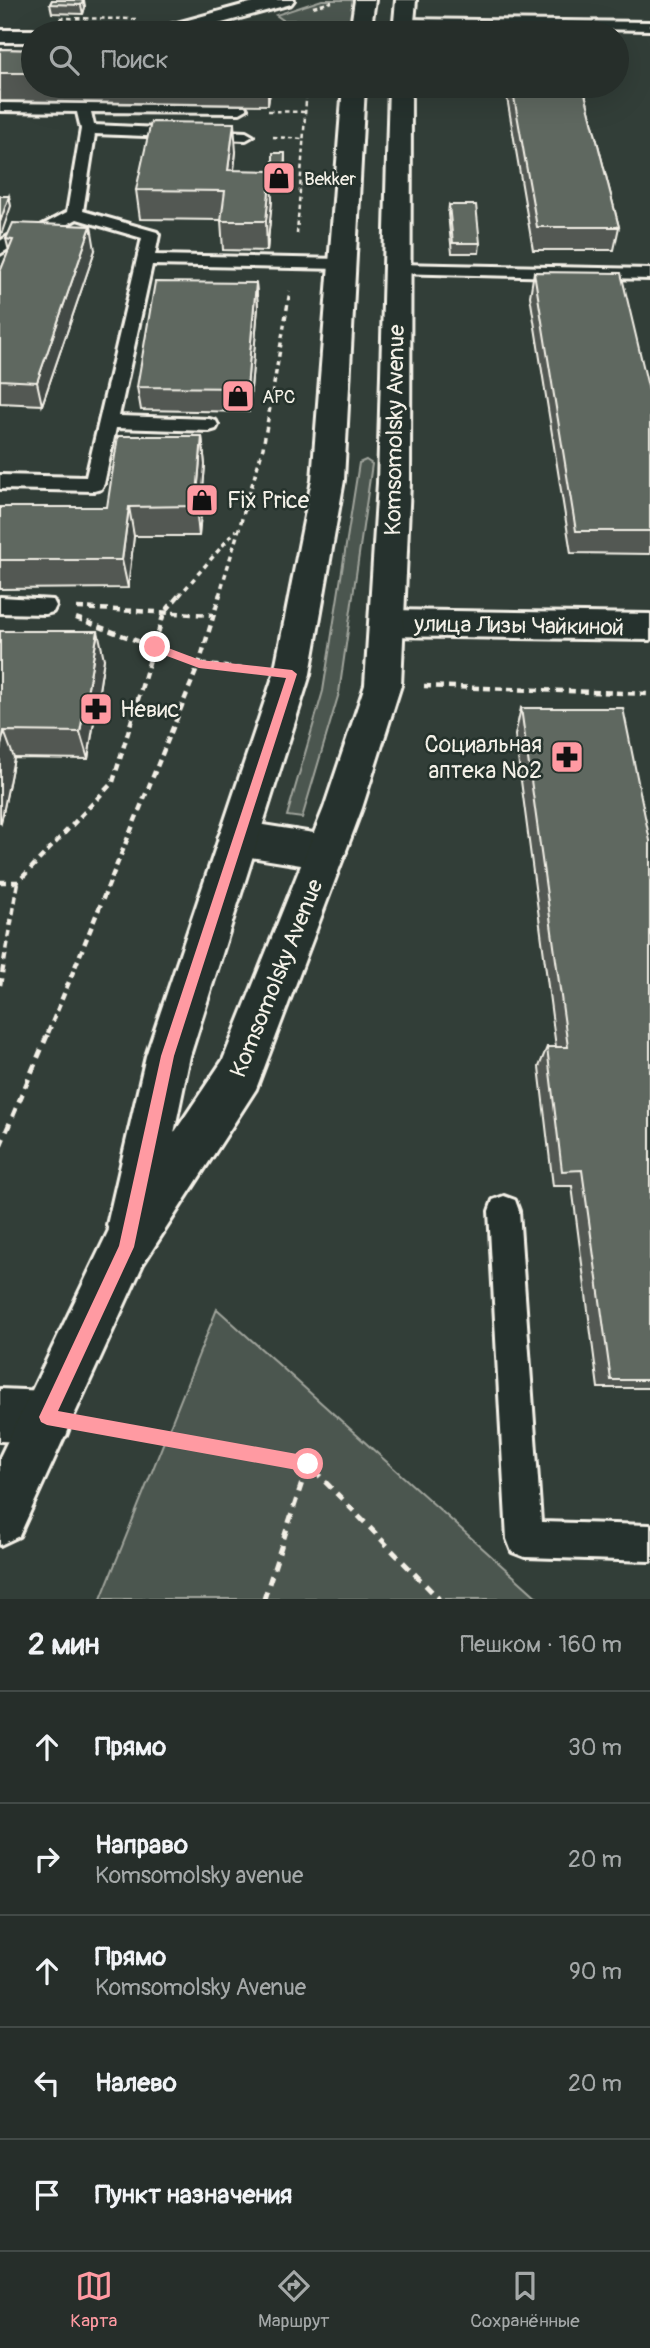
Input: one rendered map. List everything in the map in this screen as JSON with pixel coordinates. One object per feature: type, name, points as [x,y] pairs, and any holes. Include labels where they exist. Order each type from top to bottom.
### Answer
[{"type":"main road","points":[[206,21],[284,0]]},
{"type":"main road","points":[[362,21],[365,0]]},
{"type":"main road","points":[[405,21],[407,0]]},
{"type":"main road","points":[[0,36],[21,36]]},
{"type":"main road","points":[[0,1517],[23,1416],[126,1247],[168,1056],[292,674],[328,480],[353,98]]},
{"type":"main road","name":"Komsomolsky Avenue","points":[[126,1247],[240,1074],[343,808],[383,685],[388,623],[400,98]]},
{"type":"main road","name":"улица Лизы Чайкиной","points":[[388,623],[650,626]]},
{"type":"main road","points":[[238,838],[326,852]]},
{"type":"lane","points":[[629,26],[650,26]]},
{"type":"lane","points":[[0,107],[240,109]]},
{"type":"lane","points":[[75,214],[88,130],[83,108]]},
{"type":"lane","points":[[88,130],[246,136]]},
{"type":"lane","points":[[0,249],[14,239],[41,232],[75,214],[151,234],[94,484],[0,482]]},
{"type":"lane","points":[[145,260],[341,264]]},
{"type":"lane","points":[[397,269],[650,274]]},
{"type":"lane","points":[[108,422],[209,425]]},
{"type":"lane","points":[[0,605],[45,606]]},
{"type":"lane","points":[[504,1211],[525,1539],[650,1543]]},
{"type":"path","points":[[53,18],[146,19]]},
{"type":"path","points":[[0,1146],[68,987],[199,664],[263,448],[295,263],[306,98]]},
{"type":"path","points":[[0,985],[18,882],[113,782],[164,612],[239,527]]},
{"type":"path","points":[[45,606],[213,615]]},
{"type":"path","points":[[45,606],[199,664],[292,674]]},
{"type":"path","points":[[463,688],[650,694]]},
{"type":"path","points":[[0,882],[18,882]]},
{"type":"path","points":[[23,1416],[308,1464],[439,1599]]},
{"type":"path","points":[[264,1599],[308,1464]]},
{"type":"shaded area","points":[[322,0],[359,0],[358,16],[350,21],[283,20],[276,15]]},
{"type":"shaded area","points":[[366,460],[372,464],[339,693],[302,818],[287,816],[323,691],[359,463]]},
{"type":"shaded area","points":[[217,1309],[539,1599],[101,1599]]},
{"type":"building","points":[[52,0],[83,0],[81,5],[50,4]]},
{"type":"building","points":[[0,49],[21,50],[21,73],[0,73]]},
{"type":"building","points":[[514,98],[586,98],[619,227],[537,227]]},
{"type":"building","points":[[151,122],[234,123],[228,170],[271,171],[266,221],[221,221],[225,191],[136,190]]},
{"type":"building","points":[[273,153],[285,153],[284,177],[273,177]]},
{"type":"building","points":[[0,196],[9,196],[0,222]]},
{"type":"building","points":[[449,205],[476,205],[480,243],[453,243]]},
{"type":"building","points":[[13,223],[91,226],[37,382],[0,380],[0,272],[13,240],[6,239]]},
{"type":"building","points":[[534,272],[621,273],[650,395],[650,531],[576,531]]},
{"type":"building","points":[[155,282],[256,283],[247,388],[137,387]]},
{"type":"building","points":[[118,436],[202,436],[196,506],[129,507],[122,560],[0,560],[0,507],[107,507]]},
{"type":"building","points":[[0,631],[98,631],[80,732],[4,731],[0,750]]},
{"type":"building","points":[[521,708],[623,708],[650,841],[650,1380],[611,1380],[582,1170],[562,1171],[547,1047],[568,1047]]},
{"type":"place","name":"Bekker","points":[[279,178]]},
{"type":"place","name":"АРС","points":[[238,396]]},
{"type":"place","name":"Fix Price","points":[[202,500]]},
{"type":"place","name":"Невис","points":[[96,709]]},
{"type":"place","name":"Социальная аптека №2","points":[[567,757]]},
{"type":"route","points":[[155,647],[199,664],[292,674],[168,1056],[126,1247],[47,1417],[308,1464]]}]
